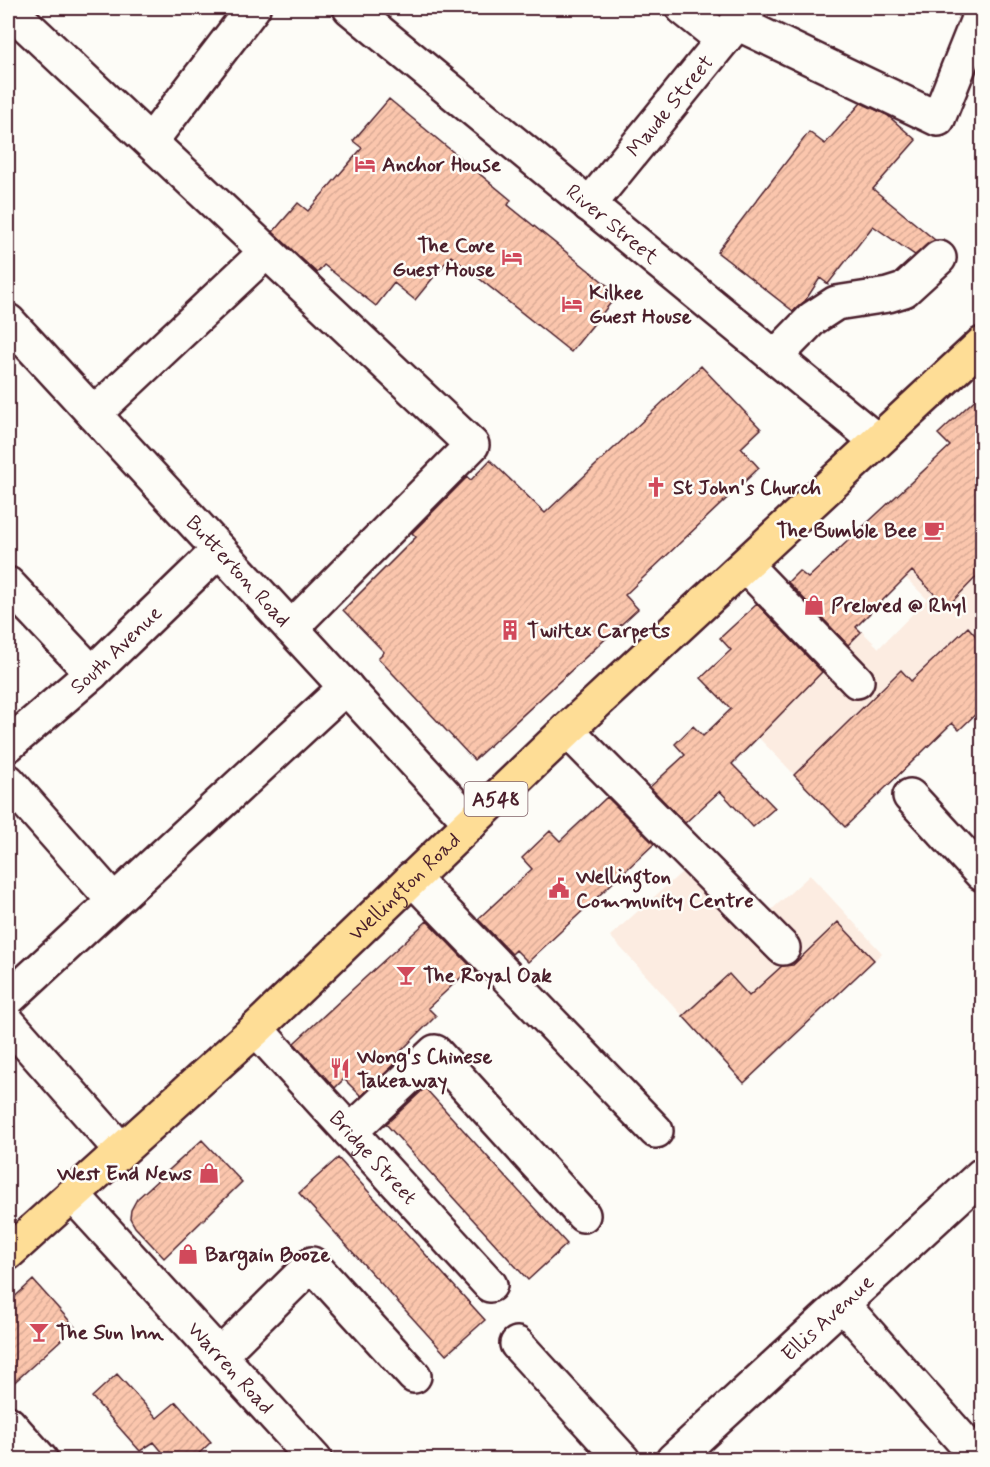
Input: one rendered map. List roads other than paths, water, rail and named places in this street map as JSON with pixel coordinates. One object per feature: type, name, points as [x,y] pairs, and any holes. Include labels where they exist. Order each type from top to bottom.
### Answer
[{"type":"main road","name":"Wellington Road","points":[[8,1253],[256,1029],[567,730],[982,344]]},
{"type":"street","points":[[8,8],[472,445],[291,628]]},
{"type":"street","points":[[151,141],[254,8]]},
{"type":"street","name":"River Street","points":[[350,8],[877,441]]},
{"type":"street","points":[[683,8],[736,23],[938,119],[982,9]]},
{"type":"street","name":"Maude Street","points":[[589,205],[736,23]]},
{"type":"street","points":[[94,414],[266,252]]},
{"type":"street","points":[[775,357],[813,318],[837,303],[888,296],[904,290],[939,258]]},
{"type":"street","name":"Butterton Road","points":[[8,321],[471,823]]},
{"type":"street","name":"South Avenue","points":[[8,746],[92,673],[219,550]]},
{"type":"street","points":[[745,565],[857,681]]},
{"type":"street","points":[[8,584],[92,673]]},
{"type":"street","points":[[8,999],[346,687]]},
{"type":"street","points":[[567,730],[783,948]]},
{"type":"street","points":[[8,781],[114,901]]},
{"type":"street","points":[[910,796],[982,874]]},
{"type":"street","points":[[412,878],[656,1131]]},
{"type":"street","name":"Bridge Street","points":[[256,1029],[490,1285]]},
{"type":"street","points":[[11,1033],[121,1150]]},
{"type":"street","points":[[350,1132],[435,1052],[583,1215]]},
{"type":"street","name":"Ellis Avenue","points":[[672,1460],[982,1175]]},
{"type":"street","name":"Warren Road","points":[[73,1195],[315,1460]]},
{"type":"street","points":[[220,1355],[312,1264],[414,1376]]},
{"type":"street","points":[[843,1305],[976,1454]]},
{"type":"street","points":[[517,1344],[623,1460]]},
{"type":"street","points":[[8,1423],[41,1460]]},
{"type":"place","name":"Anchor House","points":[[365,164]]},
{"type":"place","name":"The Cove Guest House","points":[[512,257]]},
{"type":"place","name":"Kilkee Guest House","points":[[572,304]]},
{"type":"place","name":"St John's Church","points":[[656,487]]},
{"type":"place","name":"The Bumble Bee","points":[[934,530]]},
{"type":"place","name":"Preloved @ Rhyl","points":[[814,605]]},
{"type":"place","name":"Twiltex Carpets","points":[[510,630]]},
{"type":"place","name":"Wellington Community Centre","points":[[559,888]]},
{"type":"place","name":"The Royal Oak","points":[[406,975]]},
{"type":"place","name":"Wong's Chinese Takeaway","points":[[340,1068]]},
{"type":"place","name":"West End News","points":[[209,1173]]},
{"type":"place","name":"Bargain Booze","points":[[188,1254]]},
{"type":"place","name":"The Sun Inn","points":[[39,1332]]}]
